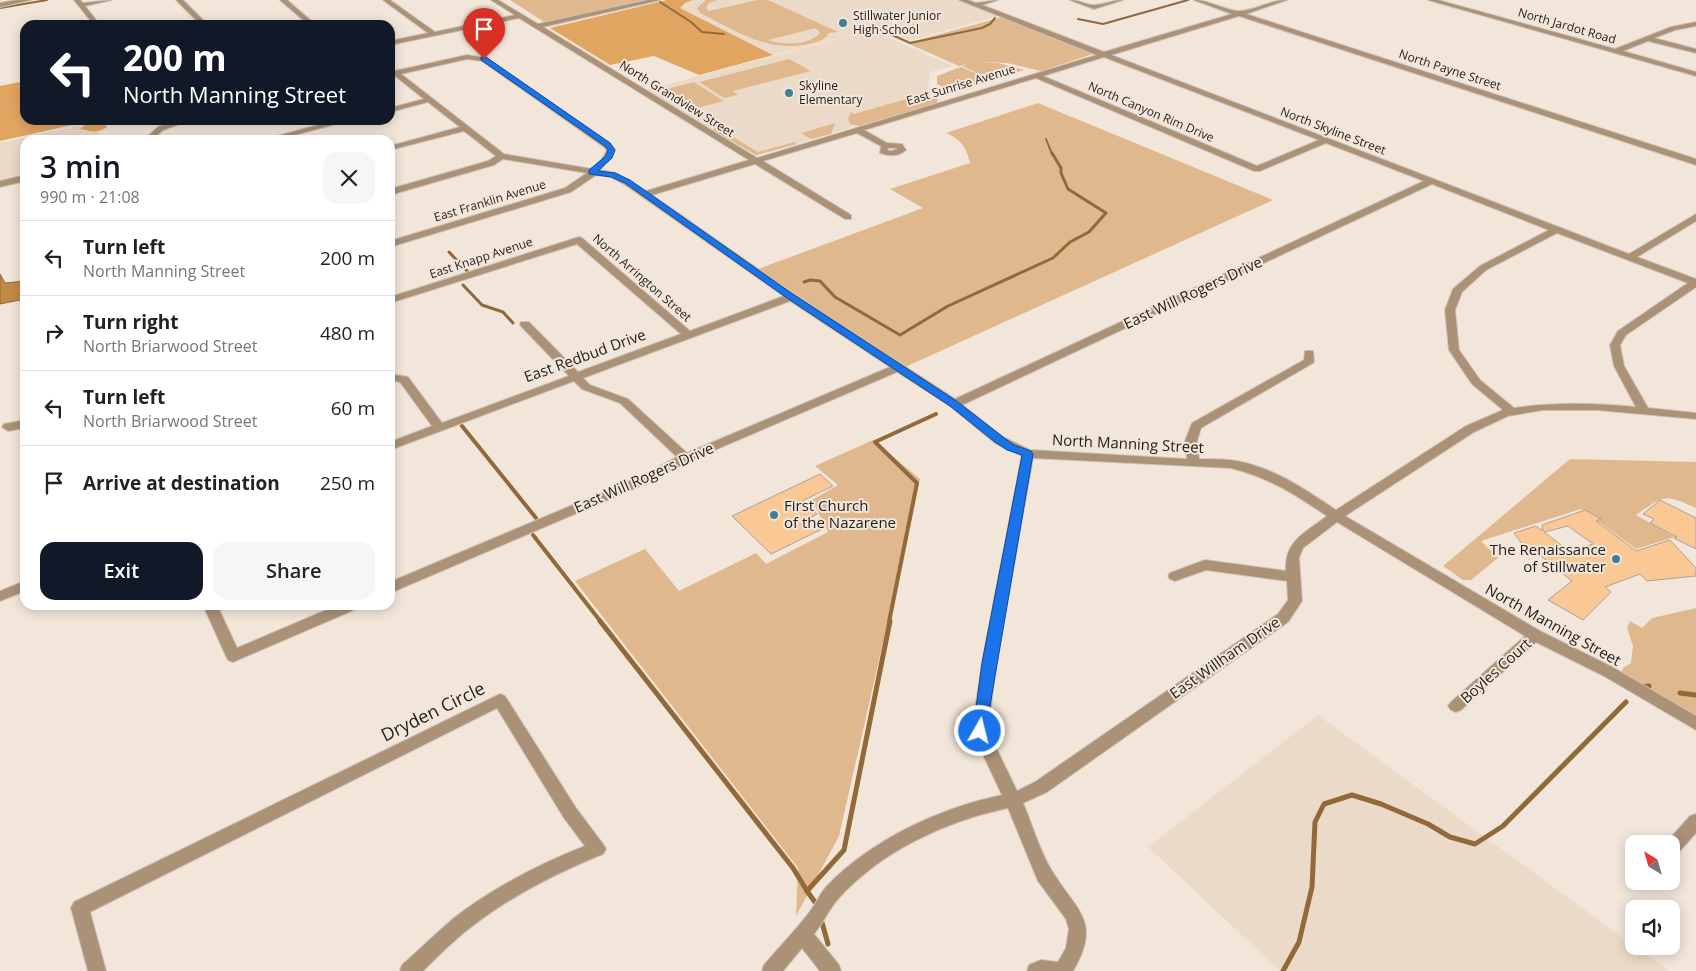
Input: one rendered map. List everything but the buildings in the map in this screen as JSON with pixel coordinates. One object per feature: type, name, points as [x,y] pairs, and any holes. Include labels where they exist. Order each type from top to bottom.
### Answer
[{"type":"street","points":[[0,5],[28,0]]},
{"type":"street","points":[[79,2],[109,0]]},
{"type":"street","points":[[180,0],[200,20]]},
{"type":"street","points":[[283,0],[307,20]]},
{"type":"street","points":[[386,0],[434,34]]},
{"type":"street","name":"North Grandview Street","points":[[494,0],[848,217]]},
{"type":"street","points":[[538,26],[657,0]]},
{"type":"street","name":"North Skyline Street","points":[[962,0],[1696,282]]},
{"type":"street","points":[[976,5],[995,0]]},
{"type":"street","points":[[1073,0],[1094,7],[1120,0]]},
{"type":"street","name":"North Payne Street","points":[[1197,0],[1696,162]]},
{"type":"street","name":"East Sunrise Avenue","points":[[646,194],[1284,0]]},
{"type":"street","name":"North Jardot Road","points":[[1431,0],[1696,74]]},
{"type":"street","points":[[79,2],[93,20]]},
{"type":"street","points":[[395,42],[520,16]]},
{"type":"street","points":[[1615,52],[1672,28],[1696,24]]},
{"type":"street","points":[[1648,38],[1696,51]]},
{"type":"street","name":"East Franklin Avenue","points":[[395,74],[474,57],[484,59],[607,145],[611,150],[610,156],[582,182],[568,190],[395,242]]},
{"type":"street","name":"North Manning Street","points":[[395,75],[501,156],[613,175],[628,182],[791,297],[954,404],[1010,447],[1028,454],[1231,464],[1261,472],[1288,484],[1336,516],[1535,635],[1609,672],[1696,724]]},
{"type":"street","name":"North Canyon Rim Drive","points":[[1035,76],[1257,169],[1327,140]]},
{"type":"street","points":[[395,109],[428,100]]},
{"type":"street","points":[[151,135],[159,129],[171,125]]},
{"type":"street","points":[[286,135],[328,125]]},
{"type":"street","points":[[395,147],[466,128]]},
{"type":"street","points":[[856,130],[885,145]]},
{"type":"street","points":[[395,191],[491,163],[501,156]]},
{"type":"street","points":[[0,184],[20,179]]},
{"type":"street","name":"East Will Rogers Drive","points":[[954,404],[1432,181]]},
{"type":"street","points":[[1630,257],[1696,217]]},
{"type":"street","points":[[1512,412],[1476,382],[1454,350],[1450,310],[1457,291],[1483,268],[1557,229]]},
{"type":"street","name":"East Knapp Avenue","points":[[395,298],[579,240]]},
{"type":"street","name":"North Arrington Street","points":[[579,240],[688,335]]},
{"type":"street","points":[[1644,412],[1619,366],[1615,345],[1622,333],[1696,282]]},
{"type":"street","name":"East Redbud Drive","points":[[395,444],[791,297]]},
{"type":"street","points":[[525,324],[586,387],[624,401],[684,458]]},
{"type":"street","points":[[1193,462],[1190,441],[1196,426],[1309,361],[1308,352]]},
{"type":"street","name":"East Will Rogers Drive","points":[[395,586],[648,478],[684,458],[899,367]]},
{"type":"street","points":[[395,378],[404,379],[440,427]]},
{"type":"street","name":"East Willham Drive","points":[[773,969],[818,915],[831,894],[876,854],[925,828],[984,806],[1013,800],[1041,787],[1283,618],[1295,601],[1292,558],[1297,546],[1336,516],[1470,429],[1505,413],[1543,406],[1597,407],[1696,416]]},
{"type":"street","points":[[8,427],[20,425]]},
{"type":"street","points":[[1028,454],[991,654],[980,731],[1013,800],[1044,875],[1073,915],[1078,929],[1075,950],[1063,971],[1041,969],[1036,971]]},
{"type":"street","points":[[1176,576],[1205,565],[1292,577]]},
{"type":"street","points":[[0,596],[20,588]]},
{"type":"street","points":[[212,610],[234,656],[340,610]]},
{"type":"street","name":"Boyles Court","points":[[1456,706],[1535,635]]},
{"type":"street","name":"Dryden Circle","points":[[97,971],[80,908],[500,700],[570,813],[597,849],[566,861],[512,890],[466,920],[409,971]]},
{"type":"street","points":[[1680,839],[1696,821]]},
{"type":"street","points":[[802,933],[832,971]]},
{"type":"shaded area","points":[[510,0],[645,0],[544,22]]},
{"type":"shaded area","points":[[667,0],[693,0],[685,3],[680,8],[773,55],[699,75],[654,56],[610,65],[550,28]]},
{"type":"shaded area","name":"Stillwater Junior High School","points":[[693,0],[957,0],[999,16],[904,42],[873,29],[773,55],[680,8],[685,3]]},
{"type":"shaded area","points":[[706,0],[717,0],[709,3],[706,8],[709,11],[757,0],[768,0],[838,32],[829,33],[823,39],[809,44],[794,46],[766,43],[739,33],[700,13],[697,8]],"holes":[[[816,28],[820,33],[809,40],[795,43],[781,43],[768,40]]]},
{"type":"shaded area","points":[[1003,17],[1096,53],[1041,71],[1007,63],[981,62],[998,63],[1024,70],[992,80],[962,66],[967,64],[959,66],[907,43]]},
{"type":"shaded area","name":"Skyline Elementary","points":[[871,30],[953,66],[930,72],[927,96],[941,100],[756,156],[646,90]]},
{"type":"shaded area","points":[[789,59],[811,71],[733,91],[738,95],[724,98],[699,82]]},
{"type":"shaded area","points":[[961,67],[991,80],[953,92],[937,84],[937,76]]},
{"type":"shaded area","points":[[20,82],[20,125],[72,125],[20,135],[0,141],[0,86]]},
{"type":"shaded area","points":[[694,82],[724,101],[693,109],[663,90]]},
{"type":"shaded area","points":[[910,95],[935,97],[937,103],[859,126],[850,124],[848,119],[851,112],[854,114],[910,98]]},
{"type":"shaded area","points":[[1038,103],[1273,200],[901,369],[758,269],[923,208],[890,189],[970,163],[967,152],[962,144],[956,138],[946,133]]},
{"type":"shaded area","points":[[835,123],[831,134],[812,139],[802,134],[802,133]]},
{"type":"shaded area","points":[[83,125],[93,125],[100,135],[37,135]]},
{"type":"shaded area","points":[[85,125],[106,125],[107,127],[97,131],[80,129]]},
{"type":"shaded area","points":[[718,128],[758,152],[794,142],[797,144],[756,155],[713,130]]},
{"type":"shaded area","points":[[20,139],[20,176],[0,180],[0,143]]},
{"type":"shaded area","points":[[0,274],[5,283],[20,282],[20,300],[0,304]]},
{"type":"shaded area","points":[[873,440],[920,479],[839,836],[796,916],[798,868],[575,581],[645,549],[679,591],[756,553],[766,564],[828,532],[812,500],[838,485],[815,466]]},
{"type":"shaded area","points":[[1570,459],[1696,462],[1696,508],[1677,500],[1664,498],[1646,508],[1636,515],[1675,537],[1636,549],[1581,509],[1481,541],[1498,558],[1471,580],[1463,580],[1443,566]]},
{"type":"shaded area","points":[[1696,608],[1696,721],[1620,676],[1623,668],[1631,663],[1633,646],[1627,628],[1630,621],[1642,628],[1652,618]]},
{"type":"shaded area","points":[[1318,715],[1625,939],[1625,955],[1647,955],[1669,971],[1280,971],[1148,847]]},
{"type":"waterway","points":[[0,8],[47,0]]},
{"type":"waterway","points":[[1078,19],[1103,24],[1188,0]]},
{"type":"waterway","points":[[660,2],[691,22],[702,32],[724,34]]},
{"type":"waterway","points":[[881,30],[910,43],[982,28],[990,24],[995,18]]},
{"type":"waterway","points":[[1046,139],[1052,154]]},
{"type":"waterway","points":[[804,282],[810,280],[820,281],[835,297],[900,335],[948,306],[1053,258],[1070,242],[1089,232],[1106,213],[1068,189],[1061,173],[1061,168],[1052,153]]},
{"type":"waterway","points":[[449,252],[469,273]]},
{"type":"waterway","points":[[463,285],[482,305],[503,312],[513,323]]},
{"type":"waterway","points":[[889,622],[917,483],[875,442],[936,414]]},
{"type":"waterway","points":[[462,426],[536,518]]},
{"type":"waterway","points":[[533,535],[601,622]]},
{"type":"waterway","points":[[600,621],[793,868],[807,891]]},
{"type":"waterway","points":[[807,891],[844,850],[890,621]]},
{"type":"waterway","points":[[1641,687],[1649,686]]},
{"type":"waterway","points":[[1680,693],[1696,695]]},
{"type":"waterway","points":[[1283,971],[1299,942],[1312,887],[1315,822],[1324,804],[1352,795],[1381,804],[1428,824],[1450,837],[1475,844],[1503,826],[1626,702]]},
{"type":"waterway","points":[[807,891],[817,905]]},
{"type":"waterway","points":[[821,919],[828,944]]},
{"type":"place","name":"Stillwater Junior High School","points":[[843,23]]},
{"type":"place","name":"Skyline Elementary","points":[[789,93]]},
{"type":"place","name":"First Church of the Nazarene","points":[[774,515]]},
{"type":"place","name":"The Renaissance of Stillwater","points":[[1616,559]]},
{"type":"route","points":[[484,59],[607,145],[611,150],[610,156],[592,172],[613,175],[628,182],[787,294],[954,404],[999,440],[1010,447],[1028,454],[989,663],[980,731]]}]
